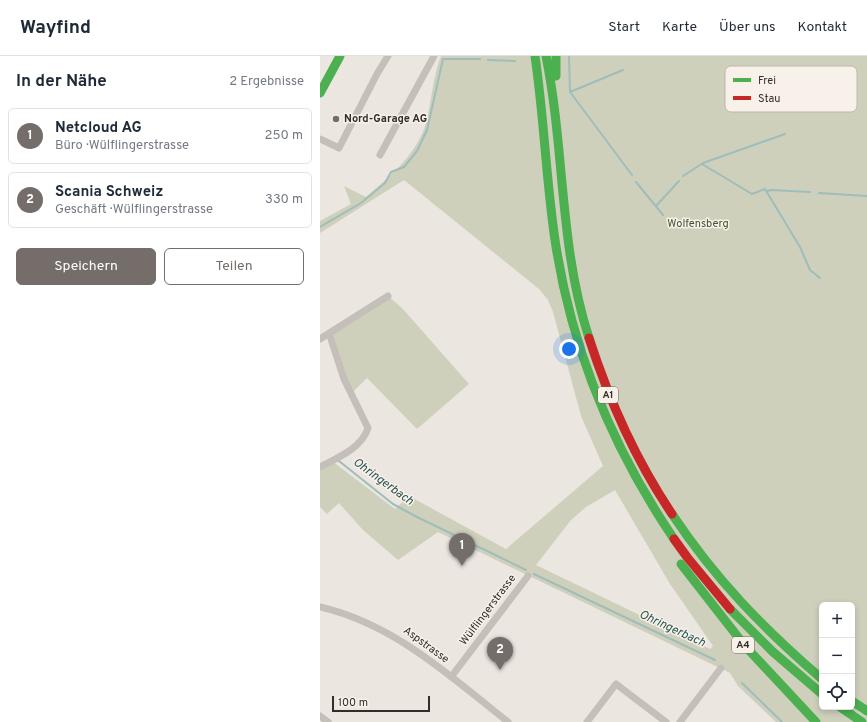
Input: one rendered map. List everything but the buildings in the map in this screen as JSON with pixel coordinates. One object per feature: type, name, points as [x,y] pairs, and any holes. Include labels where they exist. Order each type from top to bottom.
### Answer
[{"type":"main road","name":"A1","points":[[535,56],[553,229],[568,305],[580,351],[598,402],[637,482],[675,542],[720,598],[769,650],[819,692]]},
{"type":"main road","name":"A1","points":[[546,56],[554,100],[563,210],[578,296],[597,364],[623,429],[659,496],[706,564],[756,621],[819,676]]},
{"type":"main road","name":"A1","points":[[554,100],[556,56]]},
{"type":"main road","points":[[320,93],[339,58]]},
{"type":"main road","name":"A4","points":[[637,482],[651,518],[678,561],[709,603],[761,666],[816,722]]},
{"type":"main road","points":[[855,703],[867,712]]},
{"type":"main road","points":[[844,710],[862,722]]},
{"type":"street","points":[[320,139],[339,148],[377,74],[388,56]]},
{"type":"street","points":[[380,155],[406,104],[434,56]]},
{"type":"street","points":[[320,339],[388,296]]},
{"type":"street","points":[[320,467],[346,453],[366,435],[368,428],[344,379],[329,333]]},
{"type":"street","name":"Wülflingerstrasse","points":[[451,677],[528,576]]},
{"type":"street","name":"Aspstrasse","points":[[320,607],[355,617],[390,633],[418,651],[508,722]]},
{"type":"street","points":[[680,722],[721,668]]},
{"type":"street","points":[[587,722],[616,684],[666,722]]},
{"type":"street","points":[[320,716],[328,722]]},
{"type":"green space","name":"Wolfensberg","points":[[441,56],[867,56],[867,722],[776,722],[738,686],[730,673],[438,532],[398,560],[363,530],[339,503],[327,514],[320,507],[320,467],[332,461],[395,509],[409,496],[506,549],[603,466],[581,416],[553,312],[548,300],[539,289],[404,180],[320,233],[320,221],[351,204],[344,186],[366,197],[395,171],[411,153],[418,142],[427,119],[434,79]],"holes":[[[615,490],[670,584],[713,646],[710,649],[536,565],[571,520],[586,507]]]},
{"type":"green space","points":[[388,296],[402,308],[469,384],[417,429],[367,378],[351,394],[329,333]]},
{"type":"waterway","points":[[569,56],[570,92],[623,70]]},
{"type":"waterway","name":"Ohringerbach","points":[[320,227],[361,203],[385,183],[391,172],[404,167],[417,151],[427,130],[443,59],[480,59]]},
{"type":"waterway","name":"Ohringerbach","points":[[488,60],[515,61]]},
{"type":"waterway","points":[[570,92],[632,175]]},
{"type":"waterway","points":[[683,176],[703,163],[785,134]]},
{"type":"waterway","points":[[702,164],[752,194],[765,189],[800,247],[810,270],[820,278]]},
{"type":"waterway","points":[[656,206],[679,181]]},
{"type":"waterway","points":[[636,182],[663,215]]},
{"type":"waterway","points":[[767,191],[810,192]]},
{"type":"waterway","points":[[819,193],[867,196]]},
{"type":"waterway","name":"Ohringerbach","points":[[339,461],[393,504],[526,570]]},
{"type":"waterway","name":"Ohringerbach","points":[[534,574],[715,660]]},
{"type":"waterway","name":"Ohringerbach","points":[[742,683],[782,722]]},
{"type":"traffic: fast","points":[[320,93],[340,56]]},
{"type":"traffic: fast","points":[[535,56],[555,240],[562,280],[572,320],[598,396],[614,433],[632,470],[674,539]]},
{"type":"traffic: fast","points":[[546,56],[557,127],[567,233],[572,268],[579,303],[589,338]]},
{"type":"traffic: fast","points":[[556,56],[556,76]]},
{"type":"traffic: fast","points":[[672,514],[723,582],[741,602],[779,641],[819,676]]},
{"type":"traffic: fast","points":[[681,564],[745,646],[816,722]]},
{"type":"traffic: fast","points":[[730,609],[773,652],[819,691]]},
{"type":"traffic: fast","points":[[855,703],[867,711]]},
{"type":"traffic: fast","points":[[844,710],[862,722]]},
{"type":"traffic: jam","points":[[589,338],[605,384],[624,429],[646,472],[672,514]]},
{"type":"traffic: jam","points":[[674,539],[730,609]]},
{"type":"place","name":"Nord-Garage AG","points":[[336,119]]},
{"type":"place","name":"Netcloud AG","points":[[462,566]]},
{"type":"place","name":"Scania Schweiz","points":[[500,670]]}]
